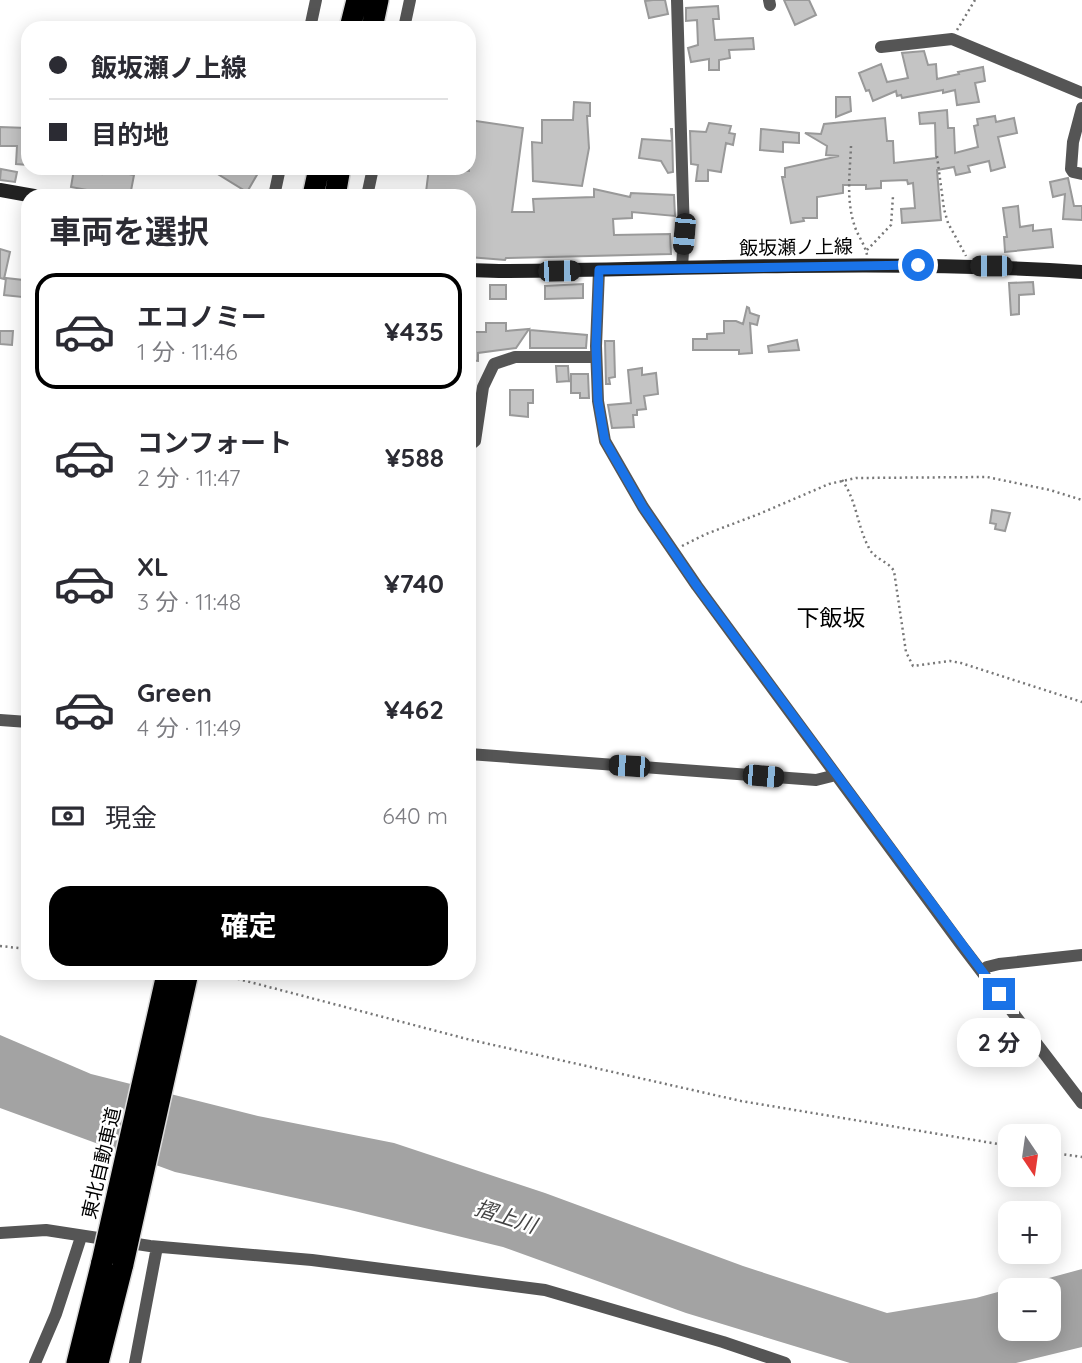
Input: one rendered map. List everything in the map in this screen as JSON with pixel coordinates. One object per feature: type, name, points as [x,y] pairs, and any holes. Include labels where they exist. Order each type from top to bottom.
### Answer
[{"type":"highway","points":[[352,21],[357,0]]},
{"type":"highway","points":[[374,21],[378,0]]},
{"type":"highway","name":"東北自動車道","points":[[98,1363],[112,1263],[176,980]]},
{"type":"highway","name":"東北自動車道","points":[[76,1363],[112,1263]]},
{"type":"main road","points":[[0,190],[21,194]]},
{"type":"main road","name":"飯坂瀬ノ上線","points":[[476,270],[682,268],[867,257],[1082,272]]},
{"type":"street","points":[[312,21],[316,0]]},
{"type":"street","points":[[406,21],[410,0]]},
{"type":"street","points":[[677,0],[684,234],[682,268]]},
{"type":"street","points":[[881,47],[952,39],[1082,93]]},
{"type":"street","points":[[1082,108],[1073,142],[1071,169],[1082,174]]},
{"type":"street","points":[[599,270],[596,357],[598,401],[605,441],[643,507],[836,775],[1082,1103]]},
{"type":"street","points":[[476,434],[483,387],[494,364],[514,357],[596,357]]},
{"type":"street","points":[[0,720],[21,722]]},
{"type":"street","points":[[476,755],[816,780],[836,775]]},
{"type":"street","points":[[982,972],[999,964],[1082,955]]},
{"type":"street","points":[[0,1233],[46,1230],[157,1247],[312,1260],[545,1290],[785,1363]]},
{"type":"street","points":[[35,1363],[56,1314],[81,1237]]},
{"type":"street","points":[[135,1363],[157,1247]]},
{"type":"path","points":[[952,39],[975,0]]},
{"type":"path","points":[[851,146],[848,189],[850,207],[867,257]]},
{"type":"path","points":[[937,156],[946,216],[965,250],[969,265]]},
{"type":"path","points":[[867,257],[891,225],[893,196]]},
{"type":"path","points":[[673,551],[706,534],[842,480],[987,477],[1051,489],[1082,500]]},
{"type":"path","points":[[842,480],[852,496],[869,549],[894,571],[906,652],[913,666],[950,661],[961,663],[1082,702]]},
{"type":"path","points":[[0,946],[21,948]]},
{"type":"path","points":[[240,980],[467,1039],[741,1101],[998,1144]]},
{"type":"path","points":[[1061,1154],[1082,1157]]},
{"type":"water","name":"摺上川","points":[[0,1035],[91,1074],[258,1116],[394,1143],[545,1193],[743,1266],[887,1313],[998,1292],[998,1341],[1061,1341],[1061,1278],[1049,1278],[1082,1269],[1082,1347],[1016,1363],[850,1363],[686,1313],[503,1247],[175,1172],[0,1108]]},
{"type":"building","points":[[665,0],[668,14],[649,18],[645,1]]},
{"type":"building","points":[[784,0],[809,0],[816,15],[795,25]]},
{"type":"building","points":[[718,6],[719,19],[713,19],[715,40],[753,38],[754,49],[729,50],[730,58],[719,60],[719,70],[709,70],[709,59],[691,62],[688,48],[698,45],[697,20],[686,21],[686,8]]},
{"type":"building","points":[[924,51],[928,65],[936,64],[937,79],[983,67],[985,81],[975,83],[979,102],[957,105],[955,90],[902,98],[901,95],[897,96],[896,91],[873,101],[859,73],[881,64],[887,82],[908,78],[902,53]]},
{"type":"building","points":[[836,97],[850,97],[851,111],[836,117]]},
{"type":"building","points":[[574,102],[590,103],[590,116],[587,116],[589,148],[582,186],[533,181],[532,142],[542,143],[542,120],[573,120]]},
{"type":"building","points":[[947,110],[948,128],[954,128],[955,153],[978,147],[974,126],[978,125],[977,119],[995,116],[996,122],[1014,118],[1017,133],[998,137],[1005,167],[991,171],[989,161],[968,166],[970,172],[956,175],[954,167],[937,170],[941,220],[902,223],[901,209],[915,208],[913,183],[908,184],[907,180],[881,181],[881,188],[866,189],[866,185],[843,185],[843,193],[817,197],[817,218],[803,218],[804,221],[791,223],[782,177],[785,177],[785,168],[839,156],[826,155],[827,146],[805,133],[821,134],[824,124],[885,118],[887,141],[893,141],[894,163],[936,158],[935,123],[920,124],[919,113]]},
{"type":"building","points":[[476,121],[523,128],[512,212],[534,212],[533,199],[594,197],[594,189],[630,197],[631,193],[674,195],[675,216],[632,212],[632,218],[613,219],[614,235],[670,234],[671,254],[505,260],[476,258],[476,189],[426,189],[428,175],[476,175]]},
{"type":"building","points":[[709,123],[731,126],[729,133],[735,134],[733,145],[726,143],[721,172],[708,170],[708,181],[696,181],[698,165],[691,164],[690,131],[706,132]]},
{"type":"building","points":[[0,127],[21,128],[21,164],[16,164],[17,146],[0,146]]},
{"type":"building","points":[[672,129],[673,172],[668,173],[661,161],[639,158],[642,139],[672,141]]},
{"type":"building","points":[[761,129],[799,133],[799,143],[783,142],[783,152],[760,150]]},
{"type":"building","points":[[1,169],[17,172],[15,182],[0,180]]},
{"type":"building","points":[[73,175],[134,175],[131,189],[71,187]]},
{"type":"building","points":[[219,175],[257,175],[249,189],[242,189]]},
{"type":"building","points":[[1068,178],[1074,206],[1082,206],[1082,220],[1063,219],[1065,194],[1053,197],[1050,182]]},
{"type":"building","points":[[1018,206],[1020,227],[1033,225],[1033,231],[1051,229],[1053,247],[1005,252],[1004,237],[1007,237],[1003,208]]},
{"type":"building","points":[[0,249],[10,252],[4,279],[0,278]]},
{"type":"building","points":[[6,278],[21,280],[21,297],[4,295]]},
{"type":"building","points":[[1033,282],[1034,294],[1019,295],[1019,314],[1011,315],[1009,283]]},
{"type":"building","points":[[583,284],[583,298],[545,299],[545,286]]},
{"type":"building","points":[[490,285],[506,285],[506,299],[490,299]]},
{"type":"building","points":[[747,307],[750,313],[759,316],[757,325],[750,323],[752,353],[739,354],[739,350],[693,350],[693,339],[707,339],[707,334],[724,333],[724,321],[743,324]]},
{"type":"building","points":[[486,323],[506,323],[506,331],[529,329],[516,348],[478,353],[476,361],[476,332],[486,332]]},
{"type":"building","points":[[530,330],[587,335],[586,348],[530,348]]},
{"type":"building","points":[[0,331],[13,331],[12,345],[0,344]]},
{"type":"building","points":[[797,340],[799,350],[769,352],[768,346]]},
{"type":"building","points":[[605,341],[614,341],[615,377],[609,378],[610,384],[606,384]]},
{"type":"building","points":[[556,366],[568,366],[569,381],[557,382]]},
{"type":"building","points":[[642,368],[642,375],[656,373],[658,394],[644,396],[646,409],[637,410],[637,415],[633,415],[634,427],[612,428],[608,405],[631,403],[628,370]]},
{"type":"building","points":[[571,374],[588,374],[589,398],[580,398],[580,393],[571,393]]},
{"type":"building","points":[[510,390],[533,390],[533,403],[528,403],[528,417],[510,415]]},
{"type":"building","points":[[992,510],[1010,513],[1005,531],[995,529],[996,524],[990,523]]},
{"type":"district","name":"下飯坂","points":[[831,617]]},
{"type":"route","points":[[918,265],[599,270],[596,346],[598,401],[605,441],[643,507],[697,586],[999,994]]}]
